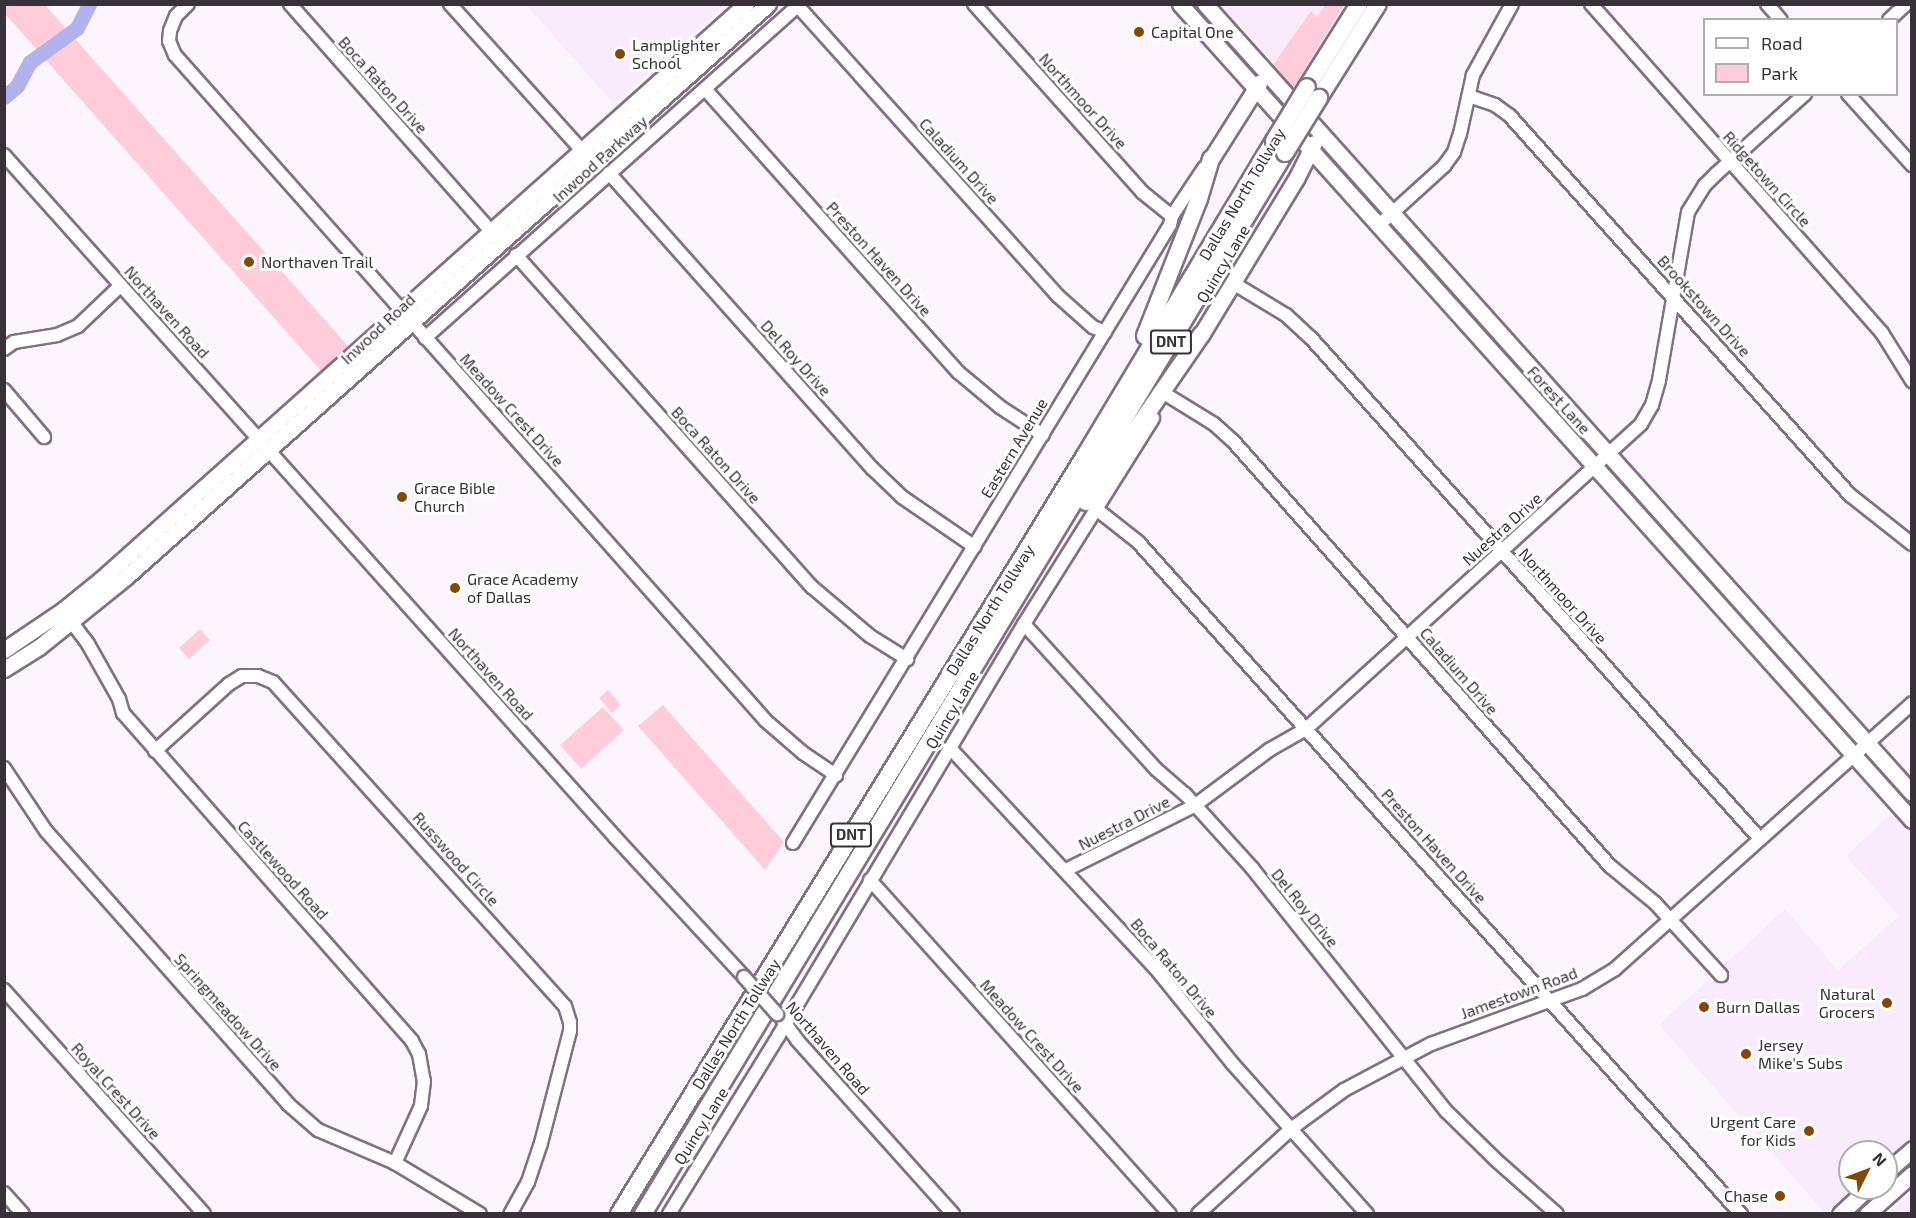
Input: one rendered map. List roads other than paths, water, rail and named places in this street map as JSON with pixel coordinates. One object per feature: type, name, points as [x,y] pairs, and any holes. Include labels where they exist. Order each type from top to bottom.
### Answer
[{"type":"highway","name":"Dallas North Tollway","points":[[643,1214],[1057,530],[1313,92],[1359,4]]},
{"type":"highway","name":"Dallas North Tollway","points":[[1313,92],[1378,4]]},
{"type":"highway","name":"Dallas North Tollway","points":[[619,1214],[1122,392],[1280,147]]},
{"type":"highway","points":[[1122,392],[1157,309],[1211,159]]},
{"type":"highway","points":[[1057,530],[1084,505],[1201,335]]},
{"type":"main road","name":"Inwood Road","points":[[4,669],[264,445],[407,317],[666,84],[746,4]]},
{"type":"main road","name":"Inwood Road","points":[[666,84],[768,4]]},
{"type":"main road","name":"Forest Lane","points":[[1180,4],[1911,820]]},
{"type":"main road","name":"Forest Lane","points":[[1205,4],[1911,793]]},
{"type":"main road","name":"Eastern Avenue","points":[[1211,159],[1254,87],[1268,75]]},
{"type":"main road","name":"Quincy Lane","points":[[1201,335],[1296,179],[1320,132]]},
{"type":"main road","points":[[1296,179],[1305,171],[1316,170],[1334,177]]},
{"type":"main road","points":[[1454,310],[1468,298]]},
{"type":"main road","points":[[1524,387],[1537,375]]},
{"type":"main road","points":[[1739,628],[1753,615]]},
{"type":"main road","name":"Inwood Road","points":[[4,650],[68,616]]},
{"type":"main road","points":[[1898,1161],[1911,1149]]},
{"type":"main road","points":[[1868,1214],[1910,1175]]},
{"type":"main road","points":[[1840,1214],[1855,1200]]},
{"type":"street","name":"Meadow Crest Drive","points":[[188,4],[176,16],[170,31],[169,41],[175,55],[766,722],[803,753],[836,775]]},
{"type":"street","name":"Boca Raton Drive","points":[[290,4],[496,236]]},
{"type":"street","points":[[450,4],[586,155]]},
{"type":"street","name":"Northmoor Drive","points":[[974,4],[1142,192],[1172,216]]},
{"type":"street","points":[[1379,225],[1444,166],[1454,152],[1479,60],[1512,4]]},
{"type":"street","name":"Ridgetown Circle","points":[[1591,4],[1882,333],[1911,381]]},
{"type":"street","points":[[1767,4],[1779,18]]},
{"type":"street","points":[[1891,18],[1906,4]]},
{"type":"street","name":"Inwood Parkway","points":[[426,338],[796,5]]},
{"type":"street","name":"Caladium Drive","points":[[796,5],[1058,296],[1093,327],[1105,332]]},
{"type":"street","name":"Preston Haven Drive","points":[[705,88],[958,372],[1000,407],[1042,435]]},
{"type":"street","name":"Brookstown Drive","points":[[1469,96],[1495,105],[1509,115],[1850,495],[1908,537]]},
{"type":"street","name":"Nuestra Drive","points":[[1066,870],[1194,806],[1269,750],[1306,729],[1409,638],[1641,424],[1653,405],[1659,380],[1688,212],[1705,185],[1803,96]]},
{"type":"street","points":[[1850,96],[1911,165]]},
{"type":"street","name":"Northaven Road","points":[[6,159],[744,977],[797,1040],[953,1214]]},
{"type":"street","name":"Eastern Avenue","points":[[793,843],[1170,225],[1172,216],[1211,159]]},
{"type":"street","name":"Del Roy Drive","points":[[609,173],[873,469],[902,497],[975,547]]},
{"type":"street","name":"Boca Raton Drive","points":[[516,255],[812,587],[870,636],[906,659]]},
{"type":"street","name":"Northmoor Drive","points":[[1233,283],[1286,315],[1311,338],[1760,839]]},
{"type":"street","points":[[4,349],[14,342],[57,335],[78,326],[121,285]]},
{"type":"street","name":"Quincy Lane","points":[[669,1214],[781,1019],[870,880],[1095,508],[1167,395],[1201,335]]},
{"type":"street","points":[[4,390],[44,437]]},
{"type":"street","name":"Caladium Drive","points":[[1167,395],[1214,424],[1233,441],[1610,866],[1655,903],[1720,975]]},
{"type":"street","name":"Preston Haven Drive","points":[[1095,508],[1138,542],[1741,1214]]},
{"type":"street","name":"Castlewood Road","points":[[68,616],[88,644],[119,699],[123,713],[412,1041],[418,1054],[424,1081],[421,1106],[395,1163]]},
{"type":"street","name":"Del Roy Drive","points":[[1024,624],[1156,770],[1194,806],[1252,868],[1402,1058],[1464,1130],[1557,1214]]},
{"type":"street","name":"Russwood Circle","points":[[155,751],[242,676],[258,676],[273,682],[565,1006],[570,1031],[541,1143],[528,1182],[510,1214]]},
{"type":"street","name":"Jamestown Road","points":[[1198,1214],[1291,1129],[1344,1090],[1402,1058],[1462,1031],[1550,1000],[1596,981],[1615,969],[1911,703]]},
{"type":"street","name":"Boca Raton Drive","points":[[950,748],[1156,969],[1232,1063],[1367,1214]]},
{"type":"street","name":"Springmeadow Drive","points":[[4,768],[46,831],[288,1104],[318,1130],[395,1163],[480,1214]]},
{"type":"street","name":"Meadow Crest Drive","points":[[870,880],[1170,1214]]},
{"type":"street","name":"Royal Crest Drive","points":[[4,990],[204,1214]]},
{"type":"street","points":[[4,1193],[23,1214]]},
{"type":"waterway","points":[[4,97],[17,86],[30,62],[77,28],[89,4]]},
{"type":"place","name":"Capital One","points":[[1139,32]]},
{"type":"place","name":"Lamplighter School","points":[[620,54]]},
{"type":"place","name":"Northaven Trail","points":[[249,262]]},
{"type":"place","name":"Grace Bible Church","points":[[402,497]]},
{"type":"place","name":"Grace Academy of Dallas","points":[[455,588]]},
{"type":"place","name":"Natural Grocers","points":[[1887,1003]]},
{"type":"place","name":"Burn Dallas","points":[[1704,1007]]},
{"type":"place","name":"Jersey Mike's Subs","points":[[1746,1054]]},
{"type":"place","name":"Urgent Care for Kids","points":[[1809,1131]]},
{"type":"place","name":"Chase","points":[[1780,1196]]}]
